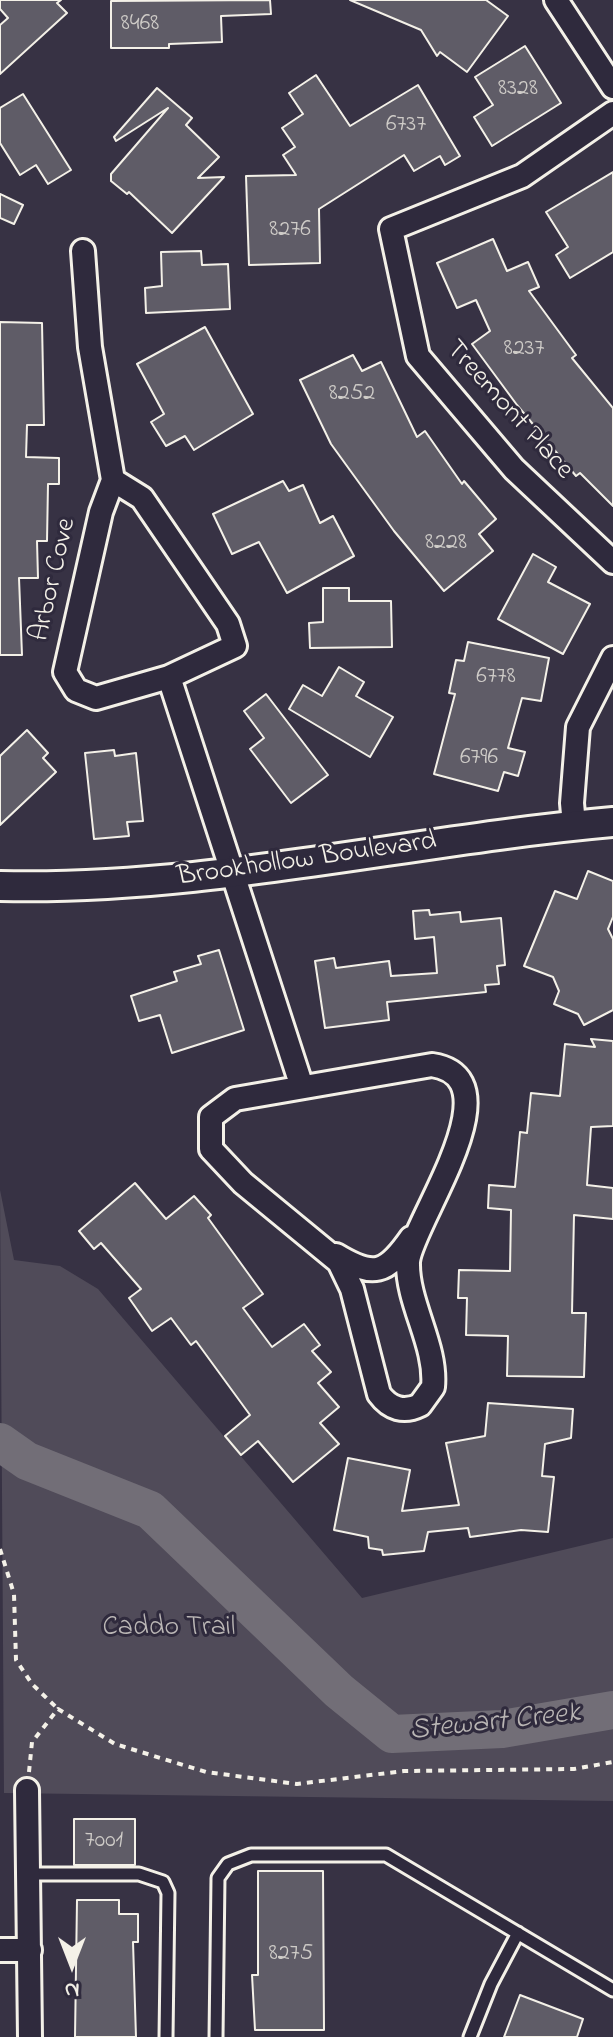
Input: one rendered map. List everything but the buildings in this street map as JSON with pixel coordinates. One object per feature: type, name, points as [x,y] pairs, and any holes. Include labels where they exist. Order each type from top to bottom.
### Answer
[{"type":"street","points":[[556,0],[613,87]]},
{"type":"street","name":"Treemont Place","points":[[613,113],[522,176],[391,229],[418,356],[514,469],[613,562]]},
{"type":"street","name":"Arbor Cove","points":[[83,251],[90,347],[113,480],[101,512],[65,672],[76,690],[96,698],[169,677],[235,646],[228,624],[142,498],[113,480]]},
{"type":"street","points":[[574,825],[572,803],[578,727],[613,658]]},
{"type":"street","points":[[169,677],[302,1087]]},
{"type":"street","name":"Brookhollow Boulevard","points":[[0,886],[103,886],[613,822]]},
{"type":"street","points":[[440,1066],[453,1073],[464,1092],[459,1135],[450,1168],[411,1247],[409,1272],[434,1383],[427,1399],[412,1409],[394,1408],[379,1394],[350,1282],[339,1262],[243,1183],[211,1149],[211,1117],[235,1099],[302,1087],[440,1066]]},
{"type":"street","points":[[319,1244],[360,1269],[375,1270],[393,1261],[421,1224]]},
{"type":"street","points":[[27,1790],[30,2037]]},
{"type":"street","points":[[0,1950],[30,1950]]},
{"type":"lane","points":[[216,2037],[218,1878],[228,1864],[251,1855],[386,1855],[613,1990]]},
{"type":"lane","points":[[29,1874],[139,1874],[163,1882],[168,1893],[166,2037]]},
{"type":"lane","points":[[470,2037],[491,1984],[518,1933]]},
{"type":"path","points":[[0,1549],[14,1594],[16,1660],[32,1684],[58,1709],[115,1744],[206,1772],[297,1784],[404,1771],[574,1769],[613,1762]]},
{"type":"path","points":[[27,1790],[32,1742],[58,1709]]},
{"type":"green space","name":"Caddo Trail","points":[[0,1190],[14,1260],[60,1266],[98,1289],[362,1598],[613,1538],[613,1801],[4,1793]]},
{"type":"waterway","name":"Stewart Creek","points":[[0,1442],[27,1461],[150,1510],[339,1691],[392,1734],[502,1729],[613,1710]]}]
